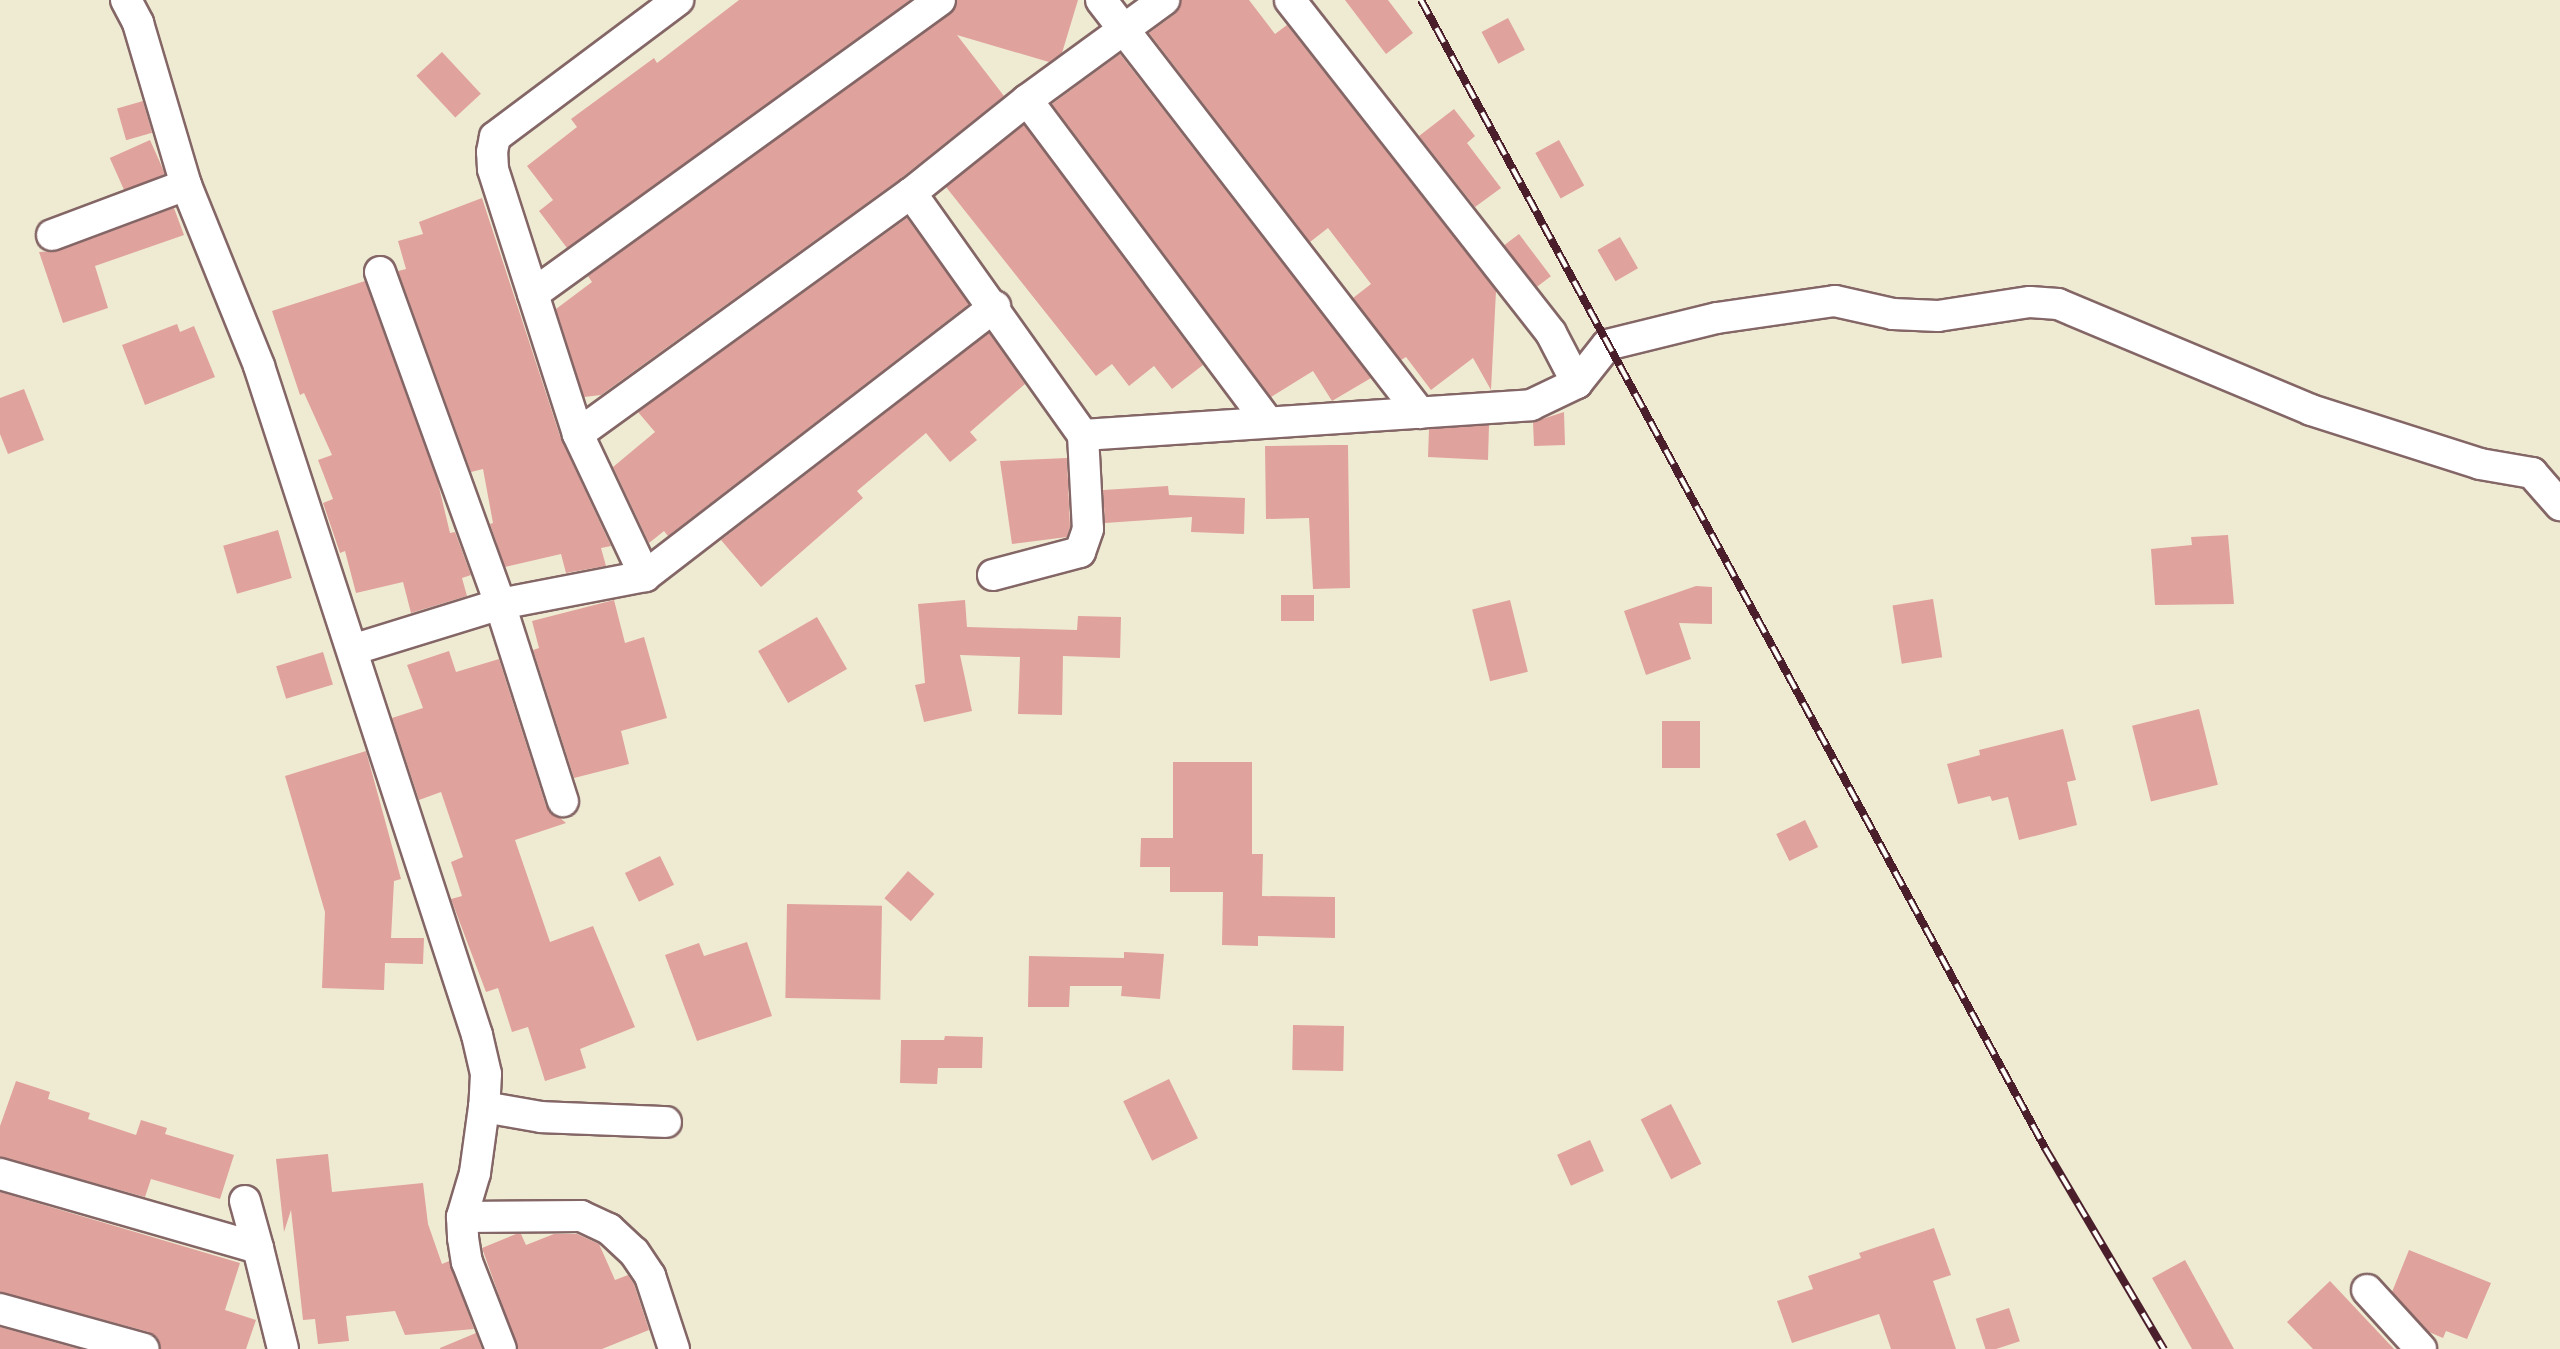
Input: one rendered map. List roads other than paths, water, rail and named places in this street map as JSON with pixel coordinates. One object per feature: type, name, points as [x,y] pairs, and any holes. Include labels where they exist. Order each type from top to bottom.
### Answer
[{"type":"street","points":[[126,0],[138,23],[186,185],[259,366],[355,649],[477,1035],[486,1074],[484,1107],[475,1174],[463,1217],[467,1262],[501,1349]]},
{"type":"street","points":[[645,576],[578,434],[493,169],[495,137],[678,0]]},
{"type":"street","points":[[533,294],[940,0]]},
{"type":"street","points":[[1101,0],[1126,28],[1420,413]]},
{"type":"street","points":[[578,434],[911,193],[1027,100],[1164,0]]},
{"type":"street","points":[[1290,0],[1551,333],[1577,383]]},
{"type":"street","points":[[1027,100],[1266,420]]},
{"type":"street","points":[[52,235],[186,185]]},
{"type":"street","points":[[911,193],[995,306],[1083,435],[1088,529],[1080,552],[993,575]]},
{"type":"street","points":[[380,272],[500,604],[563,801]]},
{"type":"street","points":[[1083,435],[1266,420],[1531,405],[1577,383],[1607,345],[1717,318],[1835,301],[1893,314],[1938,316],[2030,302],[2058,304],[2311,410],[2480,464],[2532,473],[2560,505]]},
{"type":"street","points":[[355,649],[500,604],[645,576],[995,306]]},
{"type":"street","points":[[484,1107],[541,1117],[666,1122]]},
{"type":"street","points":[[0,1174],[258,1248]]},
{"type":"street","points":[[245,1201],[283,1349]]},
{"type":"street","points":[[463,1217],[581,1216],[610,1229],[634,1252],[650,1276],[674,1349]]},
{"type":"street","points":[[2367,1290],[2421,1349]]},
{"type":"street","points":[[0,1309],[144,1349]]},
{"type":"railway","points":[[1421,0],[2045,1148],[2164,1349]]}]
